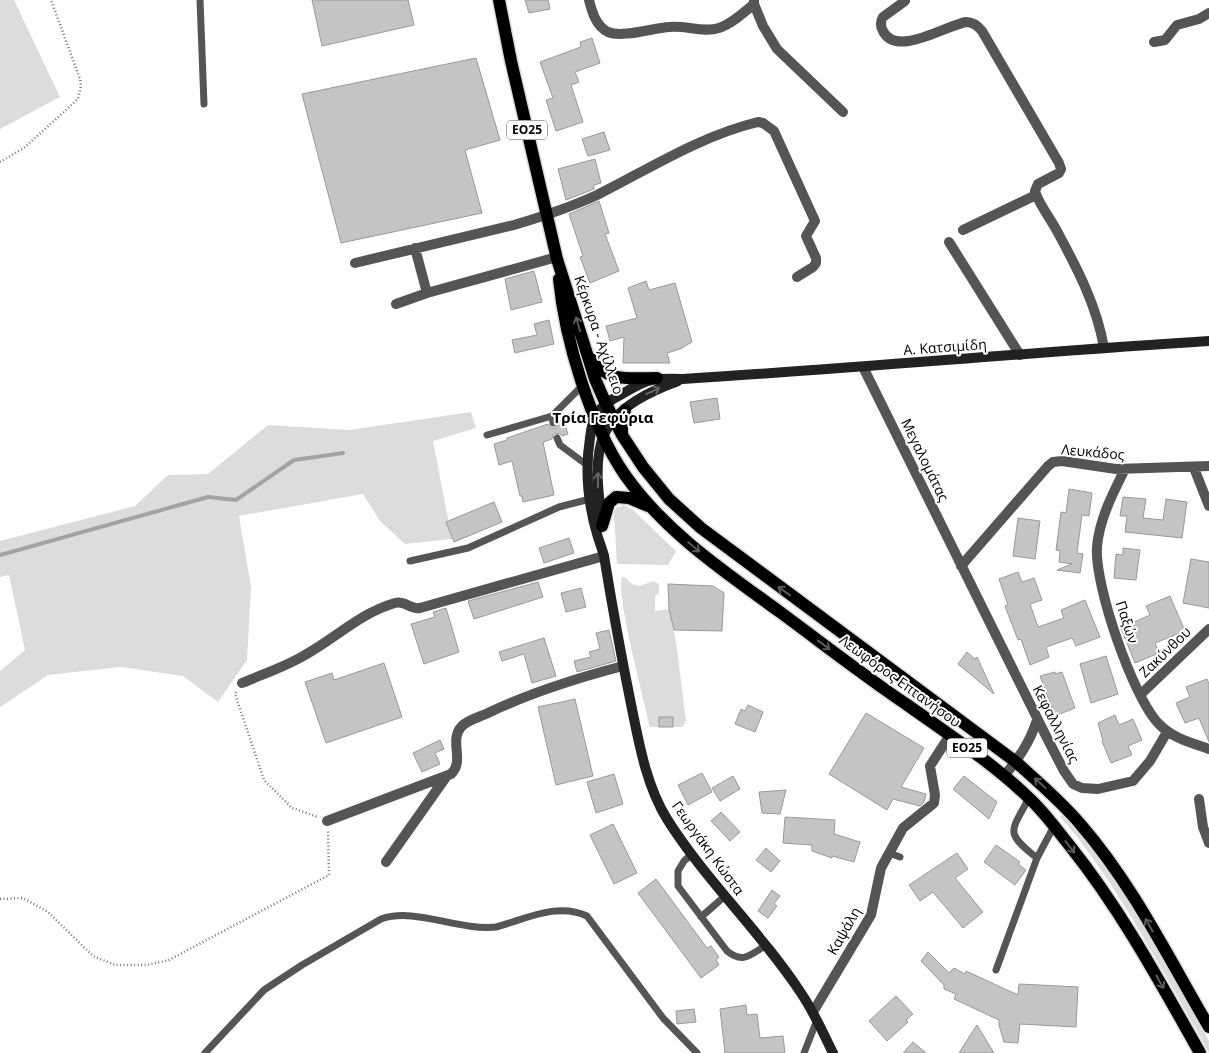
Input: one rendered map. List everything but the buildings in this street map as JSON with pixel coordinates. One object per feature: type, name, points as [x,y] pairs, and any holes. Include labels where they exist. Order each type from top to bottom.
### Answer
[{"type":"main road","name":"Κέρκυρα - Αχίλλειο","points":[[499,0],[511,61],[557,258],[570,294],[586,353],[614,420]]},
{"type":"main road","name":"Κέρκυρα - Αχίλλειο","points":[[557,258],[561,298],[575,356],[595,416],[604,435]]},
{"type":"main road","name":"Α. Κατσιμίδη","points":[[595,416],[606,404],[642,382],[657,378],[683,379],[1209,342]]},
{"type":"main road","points":[[586,353],[597,368],[615,377],[657,378]]},
{"type":"main road","name":"Α. Κατσιμίδη","points":[[604,435],[614,420],[647,393],[683,379]]},
{"type":"main road","points":[[622,436],[622,419],[625,410]]},
{"type":"main road","name":"Γεωργάκη Κώστα","points":[[595,416],[589,443],[587,465],[590,499],[597,534],[603,551]]},
{"type":"main road","name":"Λεωφόρος Επτανήσου","points":[[614,420],[622,436],[661,490],[701,528],[1016,762],[1074,816],[1106,855],[1209,1027]]},
{"type":"main road","name":"Γεωργάκη Κώστα","points":[[604,435],[598,464],[598,495],[603,551],[623,666],[645,767],[653,790],[667,819],[692,854],[797,987],[815,1016],[833,1053]]},
{"type":"main road","name":"Λεωφόρος Επτανήσου","points":[[604,435],[624,473],[658,514],[676,532],[719,567],[877,684],[950,735],[1030,798],[1084,864],[1121,918],[1200,1053]]},
{"type":"main road","points":[[602,526],[609,503],[620,496],[638,500],[658,514]]},
{"type":"street","points":[[589,0],[592,11],[602,28],[614,34],[669,26],[709,30],[718,29],[725,26],[754,2],[769,37],[777,49],[843,112]]},
{"type":"street","points":[[904,1],[883,16],[881,20],[884,33],[891,39],[917,40],[966,22],[975,25],[982,31],[1060,166],[1058,174],[1036,187],[1036,195],[1058,232],[1087,292],[1101,329],[1104,348]]},
{"type":"street","points":[[1154,42],[1165,40],[1177,25],[1199,19],[1209,13]]},
{"type":"street","points":[[354,263],[514,226],[595,196],[663,160],[705,141],[750,124],[763,123],[774,131],[815,221],[806,236],[816,258],[816,263],[813,268],[797,277]]},
{"type":"street","points":[[963,230],[1036,195]]},
{"type":"street","points":[[949,242],[1020,355]]},
{"type":"street","points":[[415,248],[427,293]]},
{"type":"street","points":[[396,304],[427,293],[557,258]]},
{"type":"street","name":"Μεγαλομάτας","points":[[863,367],[962,566]]},
{"type":"street","name":"Λευκάδος","points":[[962,566],[1042,472],[1053,462],[1062,461],[1103,468],[1125,469],[1209,466]]},
{"type":"street","points":[[1194,468],[1209,506]]},
{"type":"street","name":"Παξών","points":[[1125,469],[1098,536],[1098,562],[1112,621],[1124,658],[1140,695],[1154,719],[1167,732],[1209,749]]},
{"type":"street","points":[[242,682],[286,665],[307,654],[359,619],[395,603],[403,603],[412,608],[420,608],[603,551]]},
{"type":"street","name":"Κεφαλληνίας","points":[[962,566],[1064,772],[1073,784],[1082,788],[1098,789],[1133,781],[1150,761],[1167,732]]},
{"type":"street","name":"Ζακύνθου","points":[[1140,695],[1209,629]]},
{"type":"street","points":[[386,862],[447,776],[456,768],[458,760],[457,735],[464,725],[541,690],[566,681],[623,666]]},
{"type":"street","points":[[1004,776],[1016,762],[1032,736],[1038,720]]},
{"type":"street","name":"Καψάλη","points":[[815,1016],[871,914],[879,873],[889,853],[903,828],[934,803],[935,795],[930,766],[950,735]]},
{"type":"street","points":[[327,821],[447,776]]},
{"type":"street","points":[[1199,799],[1203,827],[1209,842]]},
{"type":"lane","points":[[200,0],[204,104]]},
{"type":"lane","points":[[487,435],[552,419],[584,385]]},
{"type":"lane","points":[[557,438],[560,445],[587,465]]},
{"type":"lane","points":[[410,561],[468,548],[559,507],[590,499]]},
{"type":"lane","points":[[1030,798],[1016,823],[1014,832],[1017,841],[1037,858]]},
{"type":"lane","points":[[996,970],[1037,858],[1054,826]]},
{"type":"lane","points":[[889,853],[900,857]]},
{"type":"lane","points":[[692,854],[678,871],[678,886],[727,951],[740,959],[746,958],[765,946]]},
{"type":"lane","points":[[701,917],[725,896]]},
{"type":"lane","points":[[205,1053],[264,990],[380,919],[388,916],[404,915],[463,926],[486,928],[496,927],[559,909],[578,912],[587,916],[663,1018],[697,1053]]},
{"type":"lane","points":[[804,1053],[815,1016]]},
{"type":"path","points":[[0,162],[24,148],[78,99],[81,92],[80,79],[51,0]]},
{"type":"path","points":[[0,899],[23,898],[48,912],[93,956],[115,966],[147,965],[169,960],[329,875],[327,821],[292,808],[264,780],[235,694],[242,682]]},
{"type":"shaded area","points":[[0,0],[14,0],[60,97],[0,129]]},
{"type":"shaded area","points":[[471,412],[476,428],[433,441],[452,539],[405,544],[380,521],[363,494],[239,516],[251,587],[247,660],[218,702],[183,676],[121,667],[48,675],[0,707],[0,671],[25,650],[9,575],[0,577],[0,541],[135,506],[168,475],[208,474],[268,425],[349,430]]},
{"type":"shaded area","points":[[624,505],[633,510],[676,551],[668,565],[617,564],[614,514],[616,508]]},
{"type":"shaded area","points":[[622,577],[625,577],[632,584],[640,586],[653,581],[659,584],[659,593],[655,596],[655,611],[669,609],[676,641],[686,721],[682,727],[673,727],[672,717],[659,717],[659,727],[650,727],[626,625],[621,587]]},
{"type":"shaded area","points":[[1062,815],[1105,866],[1143,923],[1209,1041],[1209,1053],[1125,907],[1090,854],[1060,817]]},
{"type":"waterway","points":[[0,555],[208,497],[236,500],[294,460],[343,453]]},
{"type":"district","name":"Τρία Γεφύρια","points":[[603,418]]}]
